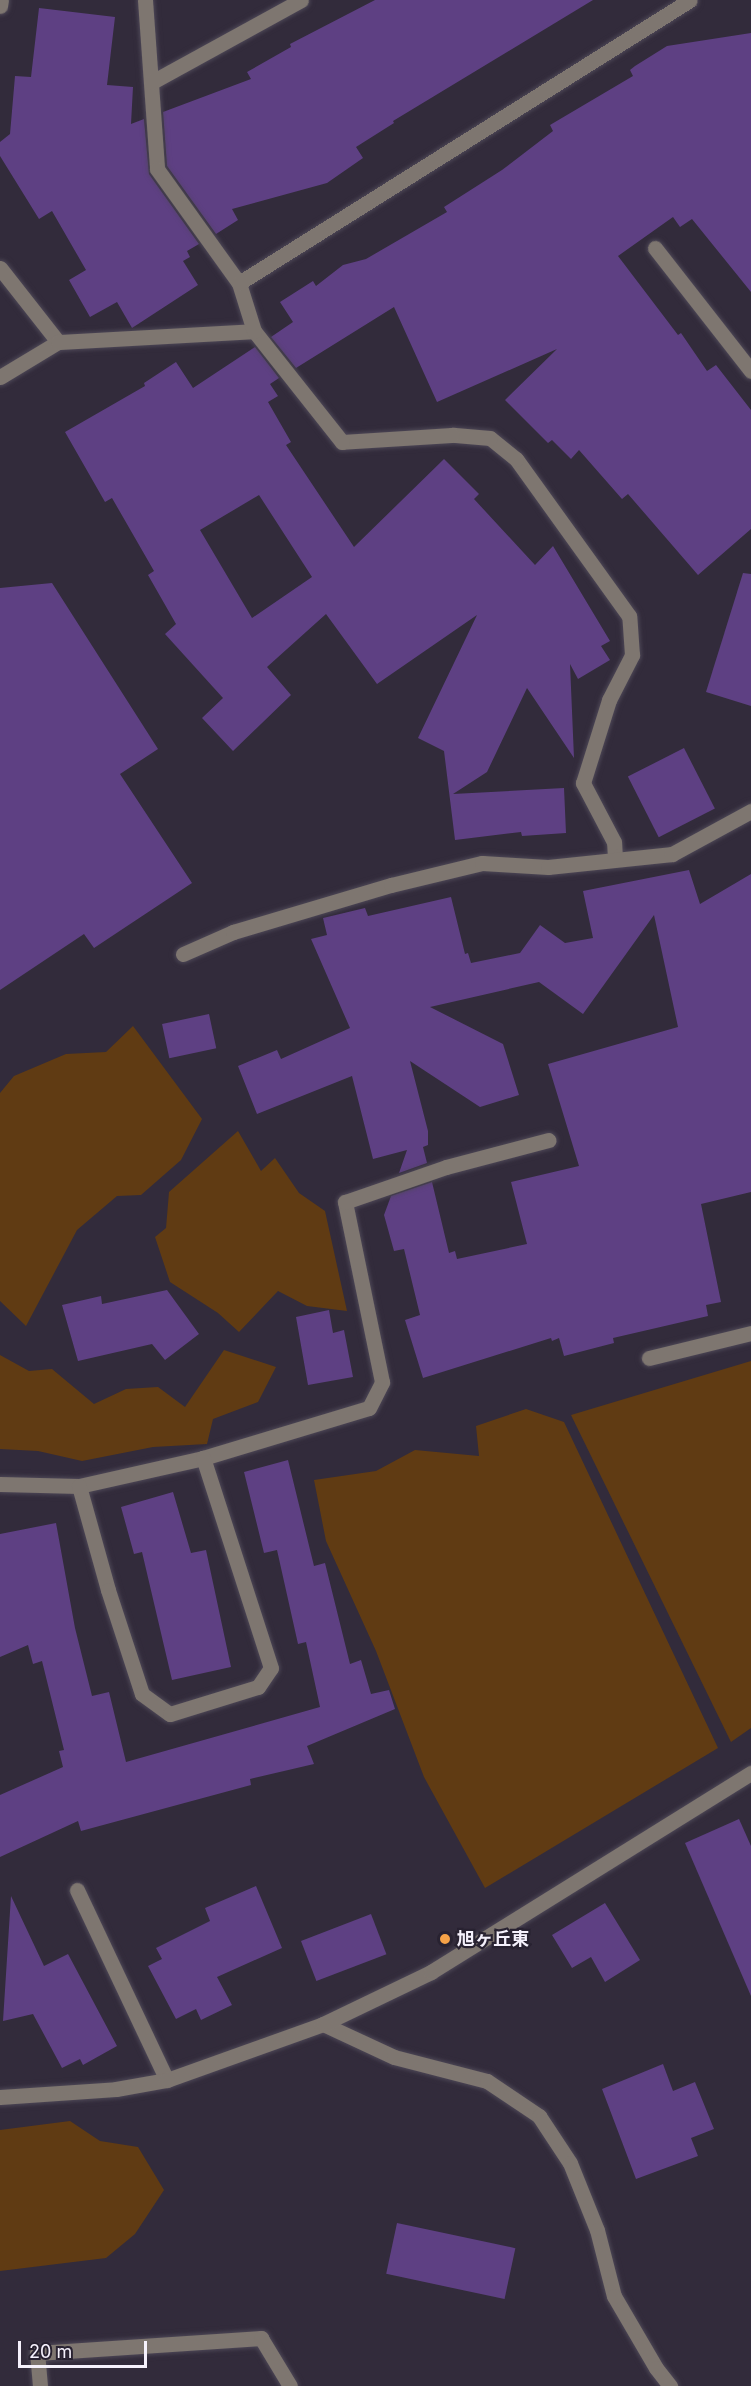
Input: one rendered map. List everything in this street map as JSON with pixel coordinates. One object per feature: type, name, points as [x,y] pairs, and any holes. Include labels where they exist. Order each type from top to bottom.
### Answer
[{"type":"street","points":[[0,6],[1,0]]},
{"type":"street","points":[[145,0],[153,82],[157,169],[239,283],[254,331],[342,442],[452,435],[490,438],[516,459],[628,616],[632,655],[609,700],[583,783],[614,842],[615,860]]},
{"type":"street","points":[[153,82],[301,0]]},
{"type":"street","points":[[239,283],[690,0]]},
{"type":"street","points":[[656,248],[751,371]]},
{"type":"street","points":[[0,268],[58,342]]},
{"type":"street","points":[[0,376],[58,342],[254,331]]},
{"type":"street","points":[[183,954],[233,932],[391,885],[482,863],[548,867],[672,854],[751,811]]},
{"type":"street","points":[[0,1484],[79,1486],[203,1458],[369,1408],[382,1382],[345,1202],[446,1167],[549,1140]]},
{"type":"street","points":[[649,1358],[751,1333]]},
{"type":"street","points":[[79,1486],[108,1590],[142,1694],[170,1714],[258,1687],[271,1668],[203,1458]]},
{"type":"street","points":[[0,2097],[116,2089],[167,2080],[323,2024],[431,1972],[751,1773]]},
{"type":"street","points":[[77,1890],[167,2080]]},
{"type":"street","points":[[323,2024],[394,2057],[487,2081],[539,2116],[570,2163],[597,2230],[614,2296],[656,2367],[670,2386]]},
{"type":"street","points":[[40,2386],[37,2353],[261,2338],[290,2386]]},
{"type":"shaded area","points":[[133,1026],[202,1119],[181,1160],[141,1195],[117,1196],[77,1230],[26,1326],[0,1301],[0,1093],[14,1076],[66,1054],[106,1052]]},
{"type":"shaded area","points":[[238,1131],[261,1171],[275,1158],[299,1193],[325,1211],[347,1311],[307,1306],[278,1291],[239,1332],[218,1313],[170,1282],[155,1237],[166,1228],[169,1192]]},
{"type":"shaded area","points":[[224,1350],[276,1367],[258,1402],[213,1419],[207,1444],[153,1447],[82,1461],[38,1451],[0,1449],[0,1355],[29,1371],[52,1369],[94,1404],[126,1389],[158,1387],[185,1407]]},
{"type":"shaded area","points":[[751,1361],[751,1728],[731,1742],[571,1415]]},
{"type":"shaded area","points":[[526,1409],[564,1422],[718,1748],[485,1888],[424,1777],[376,1651],[326,1541],[314,1480],[376,1471],[415,1450],[479,1456],[476,1426]]},
{"type":"shaded area","points":[[70,2121],[100,2141],[138,2147],[164,2190],[135,2234],[106,2258],[0,2271],[0,2130]]},
{"type":"building","points":[[375,0],[593,0],[393,121],[394,123],[356,147],[363,158],[327,183],[232,209],[238,220],[216,234],[167,166],[163,112],[251,79],[247,72],[291,47],[290,44]]},
{"type":"building","points":[[39,8],[115,17],[107,85],[133,87],[131,124],[144,119],[149,174],[199,244],[187,251],[190,257],[183,261],[198,285],[132,328],[117,302],[90,317],[69,280],[86,270],[52,211],[39,219],[0,156],[0,142],[10,134],[15,76],[31,77]]},
{"type":"building","points":[[751,33],[751,292],[692,219],[680,227],[673,217],[618,256],[678,335],[681,333],[707,371],[716,365],[751,410],[751,529],[698,575],[628,494],[622,499],[579,450],[571,459],[552,440],[548,443],[505,400],[557,349],[437,402],[394,307],[296,368],[271,337],[293,322],[280,302],[313,281],[316,286],[343,265],[366,259],[447,212],[444,207],[502,170],[553,131],[550,125],[633,76],[630,70],[635,66],[667,46]]},
{"type":"building","points":[[255,347],[279,378],[270,384],[278,396],[268,402],[291,442],[286,445],[354,547],[444,459],[479,494],[474,499],[535,565],[553,546],[610,641],[601,646],[610,660],[578,679],[570,664],[574,758],[527,688],[487,772],[453,794],[564,788],[566,833],[522,836],[521,832],[455,840],[444,751],[418,738],[477,615],[377,684],[326,614],[267,667],[291,695],[233,751],[202,718],[223,698],[165,634],[176,624],[148,575],[154,571],[112,498],[105,502],[65,432],[145,386],[144,383],[176,362],[193,388]],"holes":[[[259,495],[312,577],[252,618],[200,530]]]},
{"type":"building","points":[[743,573],[751,574],[751,706],[706,692]]},
{"type":"building","points":[[52,583],[158,749],[120,774],[192,883],[94,948],[84,934],[0,990],[0,588]]},
{"type":"building","points":[[684,748],[715,809],[659,837],[628,777]]},
{"type":"building","points":[[689,870],[700,904],[751,874],[751,1192],[701,1204],[721,1302],[706,1305],[708,1316],[613,1338],[614,1343],[564,1356],[559,1338],[552,1341],[551,1338],[423,1378],[405,1320],[420,1315],[404,1249],[394,1251],[384,1215],[391,1196],[432,1182],[449,1253],[455,1251],[457,1259],[527,1244],[511,1182],[579,1166],[548,1064],[678,1027],[654,915],[583,1014],[539,982],[430,1007],[503,1044],[519,1095],[480,1107],[410,1061],[428,1131],[428,1145],[423,1147],[427,1163],[399,1173],[407,1150],[373,1159],[352,1076],[257,1114],[238,1066],[277,1050],[281,1059],[350,1028],[311,939],[327,935],[323,918],[365,908],[368,916],[451,897],[465,954],[468,953],[471,963],[520,953],[540,925],[565,943],[593,938],[583,891]]},
{"type":"building","points":[[209,1014],[216,1048],[169,1058],[162,1024]]},
{"type":"building","points":[[167,1290],[199,1334],[165,1360],[152,1344],[78,1361],[62,1305],[101,1296],[102,1304]]},
{"type":"building","points":[[329,1310],[333,1333],[344,1330],[353,1377],[308,1385],[296,1317]]},
{"type":"building","points":[[288,1460],[314,1566],[325,1563],[350,1664],[361,1660],[371,1694],[389,1690],[395,1709],[307,1746],[314,1764],[250,1779],[251,1785],[81,1831],[78,1821],[0,1857],[0,1795],[63,1767],[59,1751],[64,1750],[42,1661],[33,1664],[28,1645],[0,1657],[0,1534],[56,1523],[75,1628],[92,1696],[109,1692],[126,1762],[320,1707],[306,1642],[298,1644],[277,1550],[264,1553],[244,1472]]},
{"type":"building","points":[[173,1492],[191,1553],[206,1550],[231,1667],[172,1680],[142,1552],[134,1554],[121,1507]]},
{"type":"building","points":[[739,1819],[751,1846],[751,1996],[685,1843]]},
{"type":"building","points":[[256,1886],[282,1948],[217,1977],[232,2005],[201,2020],[196,2009],[176,2019],[148,1966],[162,1959],[156,1948],[210,1921],[205,1908]]},
{"type":"building","points":[[11,1896],[44,1966],[68,1954],[117,2046],[83,2065],[80,2059],[62,2068],[33,2014],[3,2021]]},
{"type":"building","points":[[605,1903],[640,1960],[605,1982],[591,1957],[572,1968],[552,1935]]},
{"type":"building","points":[[371,1914],[386,1954],[316,1981],[301,1941]]},
{"type":"building","points":[[663,2064],[673,2091],[695,2082],[714,2129],[691,2138],[698,2156],[636,2179],[602,2089]]},
{"type":"building","points":[[397,2223],[515,2248],[505,2299],[386,2274]]},
{"type":"place","name":"旭ヶ丘東","points":[[445,1939]]}]
